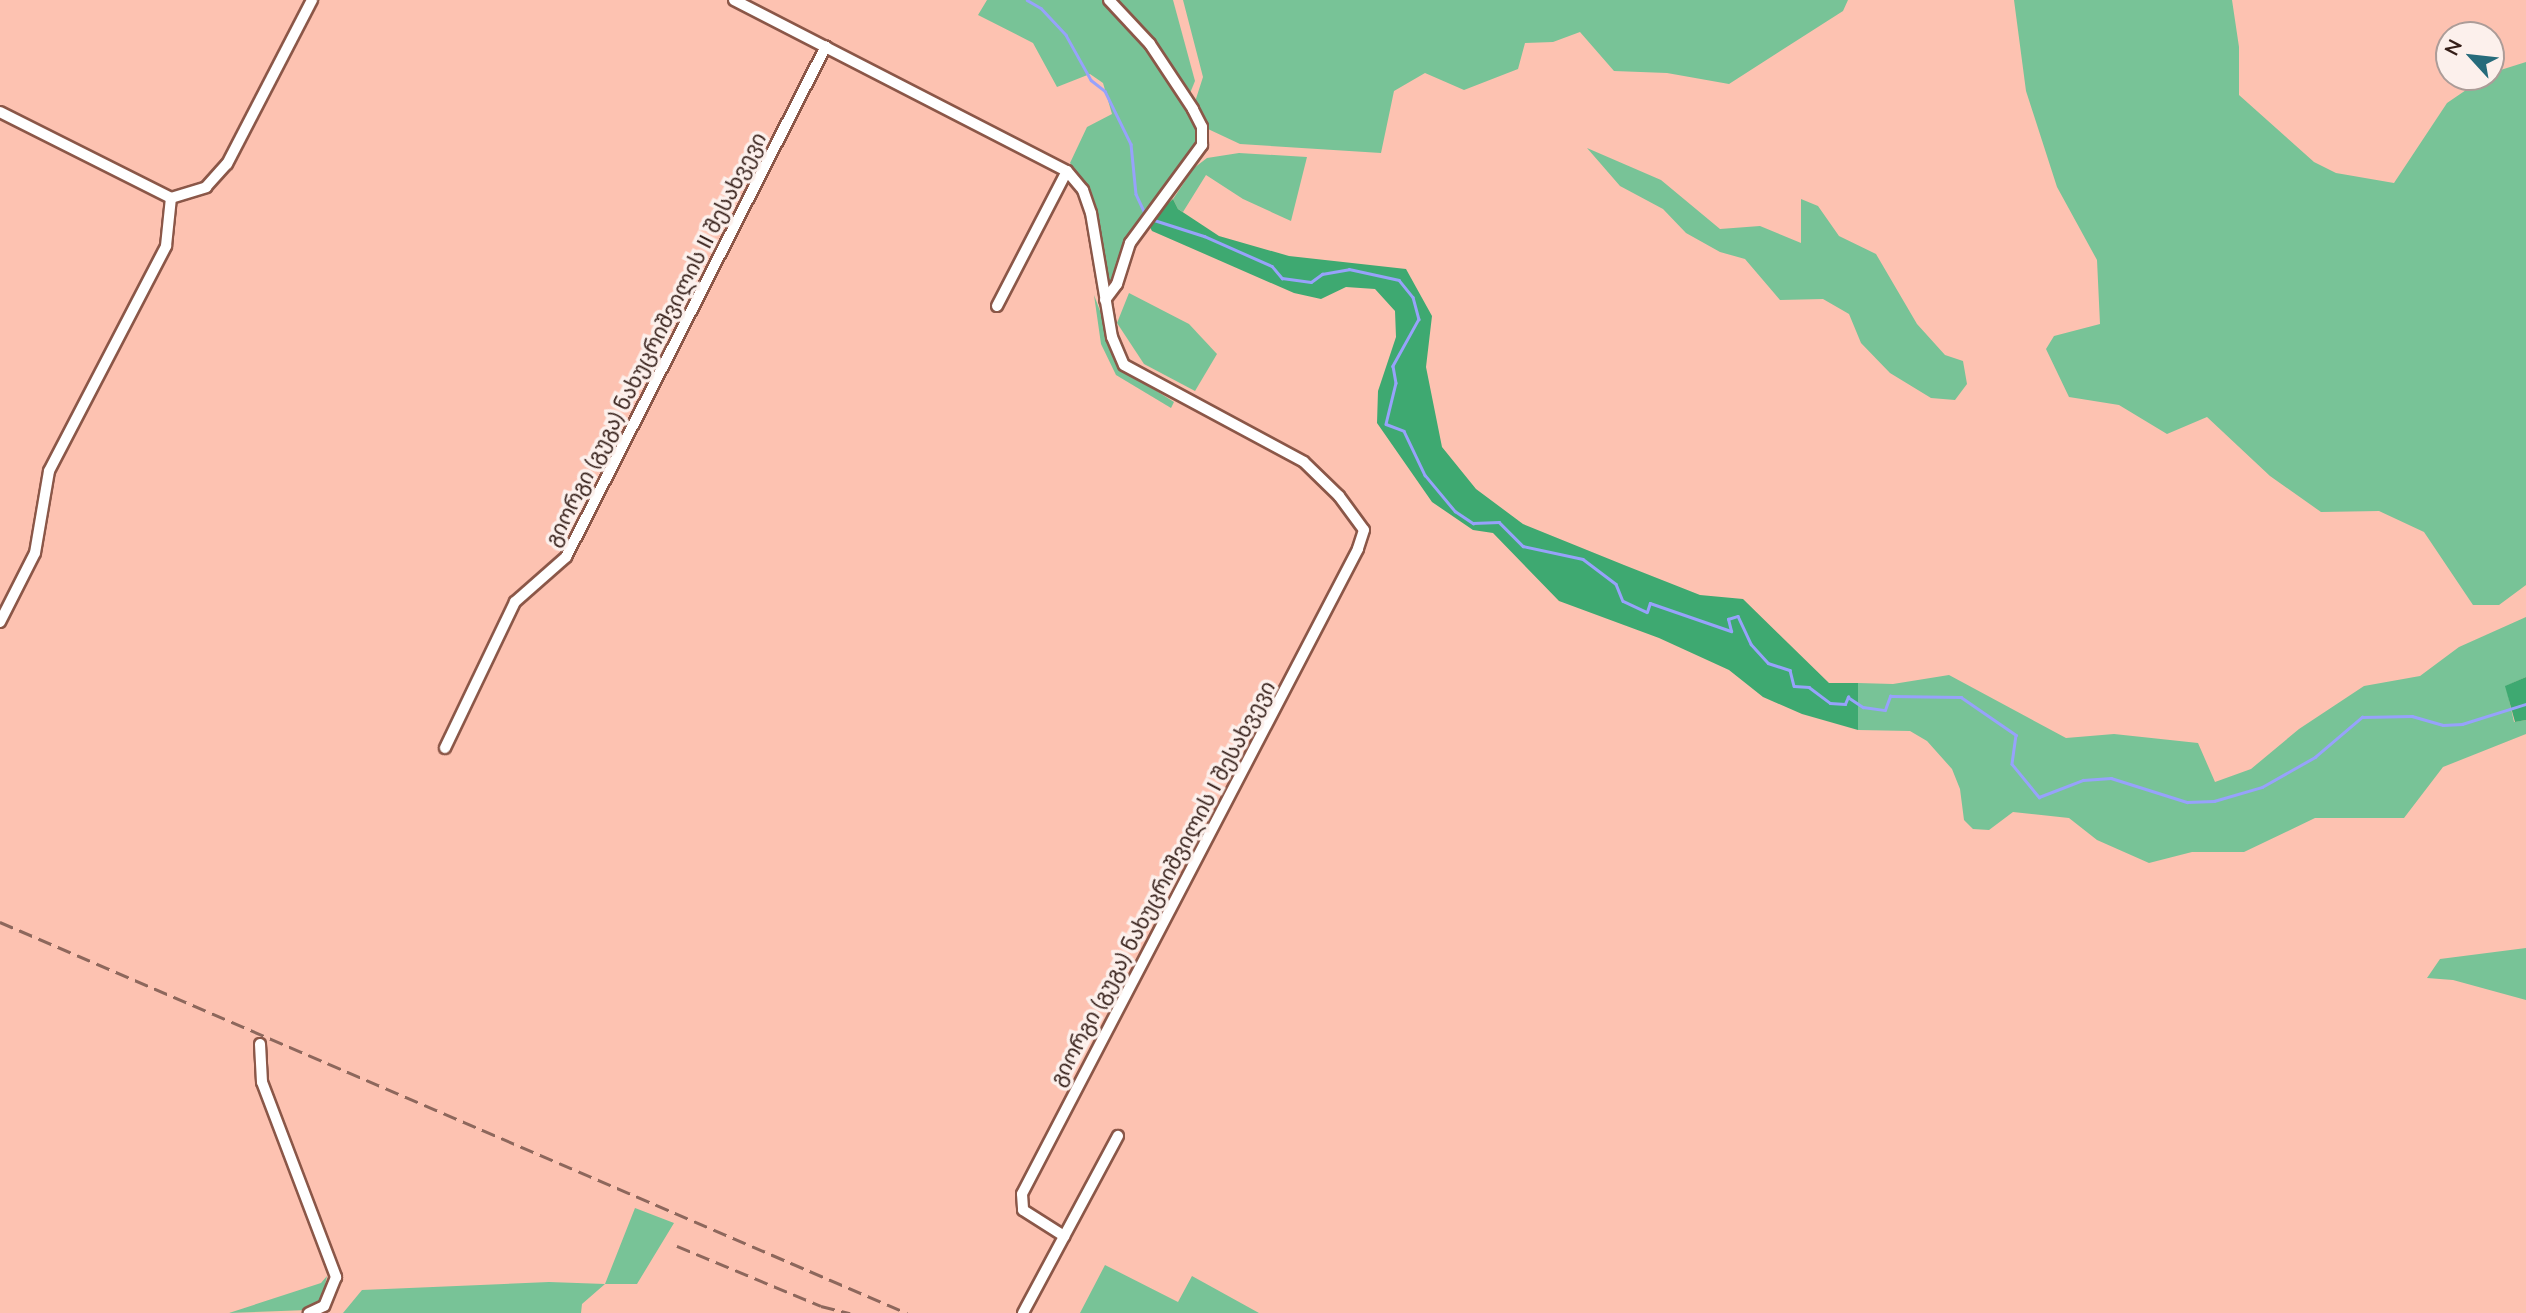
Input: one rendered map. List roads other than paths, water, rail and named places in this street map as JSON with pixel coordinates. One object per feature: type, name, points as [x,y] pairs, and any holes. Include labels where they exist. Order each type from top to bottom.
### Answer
[{"type":"street","points":[[0,112],[171,198],[206,187],[227,164],[312,0]]},
{"type":"street","points":[[734,0],[1067,171],[1083,190],[1091,213],[1105,300]]},
{"type":"street","points":[[1105,300],[1117,284],[1130,243],[1202,145],[1202,127],[1193,109],[1150,44],[1109,0]]},
{"type":"street","name":"გიორგი (გუგა) ნახუცრიშვილის II შესახვევი","points":[[445,748],[515,603],[566,557],[826,46]]},
{"type":"street","points":[[997,306],[1067,171]]},
{"type":"street","points":[[0,622],[35,553],[49,471],[166,246],[171,198]]},
{"type":"street","name":"გიორგი (გუგა) ნახუცრიშვილის I შესახვევი","points":[[1064,1236],[1023,1210],[1022,1194],[1358,549],[1364,530],[1339,496],[1304,463],[1124,365],[1112,337],[1105,300]]},
{"type":"street","points":[[260,1044],[262,1082],[336,1277],[324,1306],[309,1313]]},
{"type":"street","points":[[1023,1313],[1118,1136]]},
{"type":"waterway","points":[[1027,0],[1041,8],[1066,35],[1091,80],[1105,91],[1131,144],[1136,194],[1146,215]]},
{"type":"waterway","points":[[1151,219],[1204,236],[1272,266],[1282,278],[1311,282],[1322,274],[1349,269],[1399,280],[1413,297],[1419,319],[1393,366],[1396,383],[1386,424],[1404,431],[1425,475],[1455,511],[1473,523],[1499,522],[1523,546],[1583,559],[1616,584],[1623,601],[1647,612],[1650,603],[1731,631],[1728,619],[1738,616],[1751,644],[1768,663],[1790,670],[1794,686],[1809,687],[1830,703],[1845,704],[1848,697],[1863,707],[1885,710],[1890,696],[1961,697],[2016,735],[2012,764],[2039,797],[2083,780],[2111,778],[2187,802],[2214,801],[2262,787],[2315,757],[2362,717],[2412,716],[2443,725],[2462,724],[2526,704]]},
{"type":"railway","points":[[0,922],[907,1313]]},
{"type":"railway","points":[[677,1246],[821,1306],[850,1313]]}]
